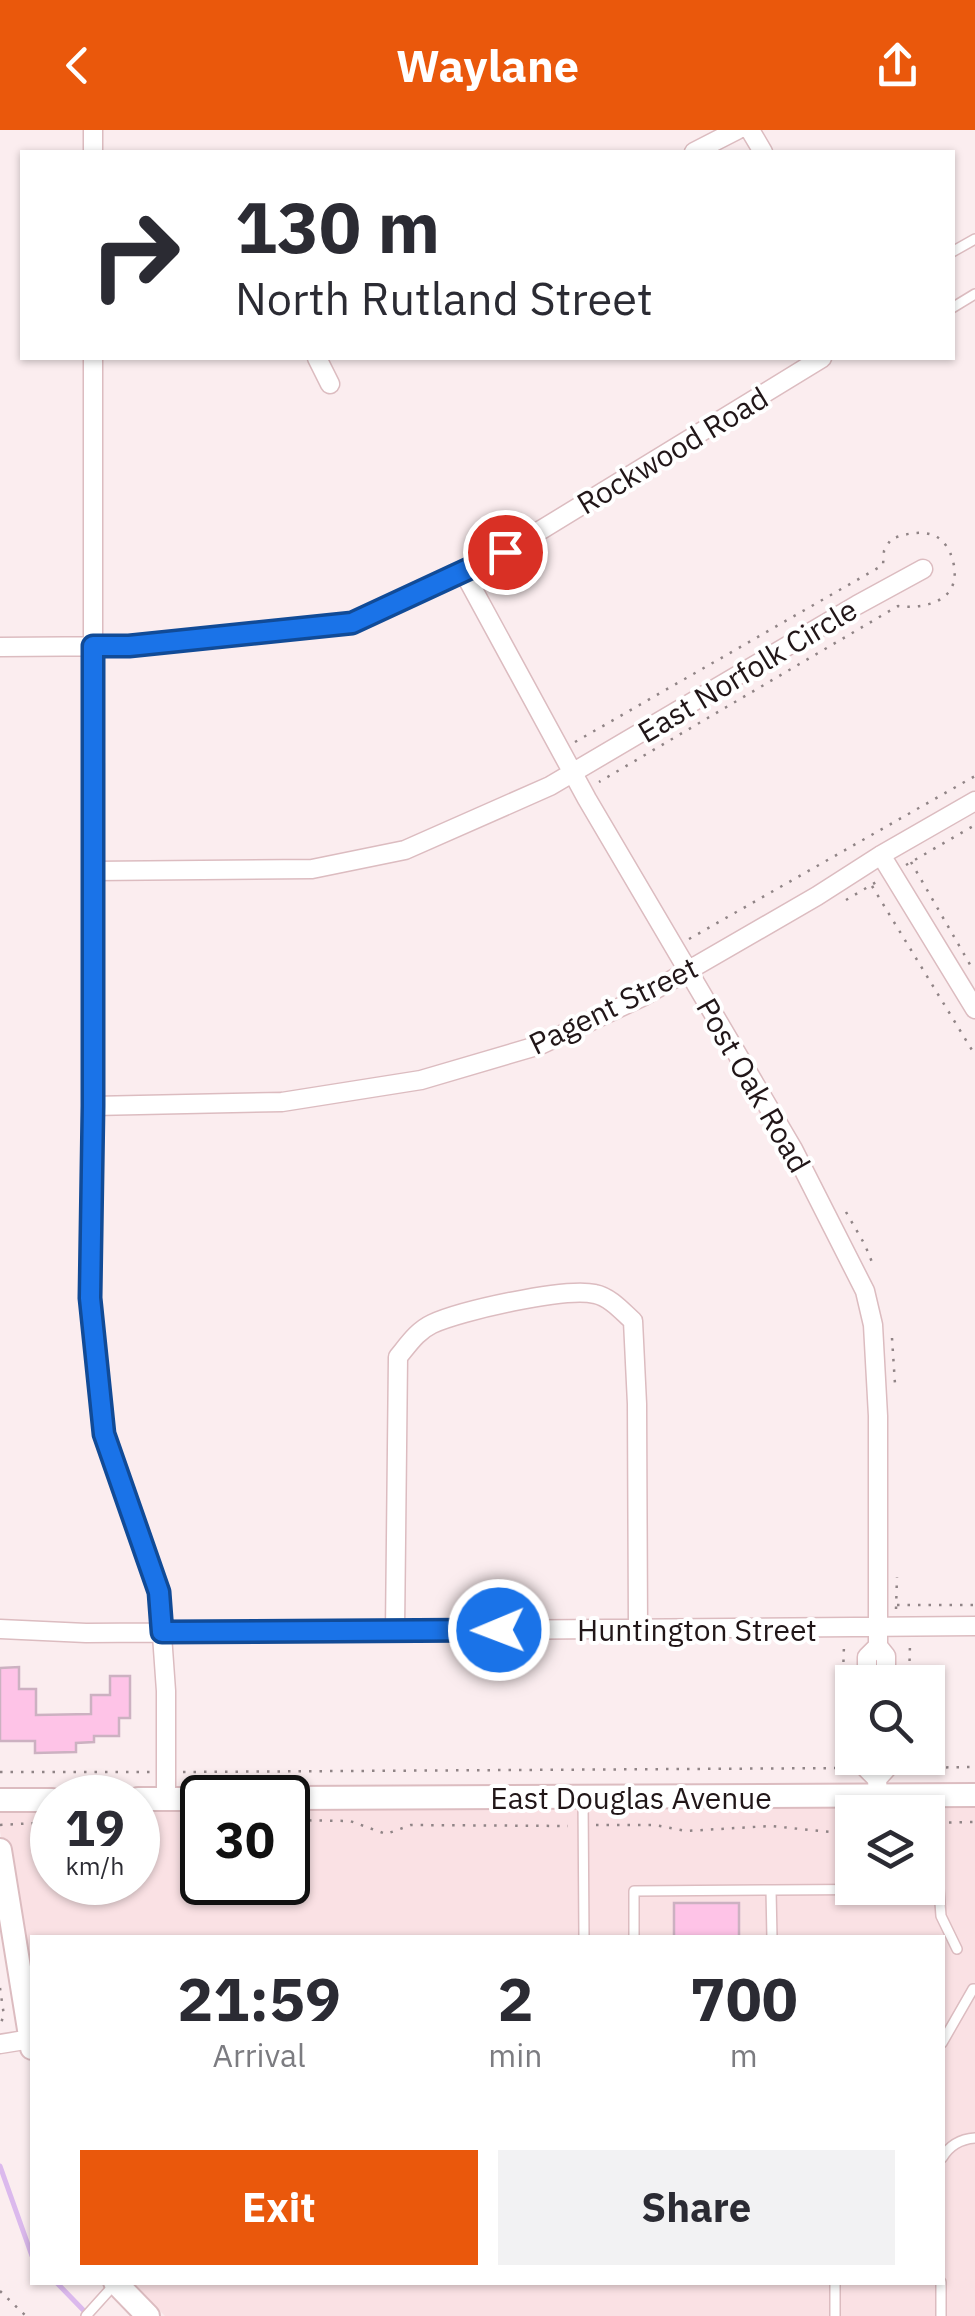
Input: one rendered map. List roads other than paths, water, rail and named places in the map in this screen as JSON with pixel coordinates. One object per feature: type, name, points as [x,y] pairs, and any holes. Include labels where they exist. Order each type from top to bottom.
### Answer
[{"type":"street","points":[[698,150],[737,130]]},
{"type":"street","points":[[93,360],[90,1298],[104,1434],[159,1592],[166,1692],[166,1799]]},
{"type":"street","points":[[319,360],[330,384]]},
{"type":"street","name":"Rockwood Road","points":[[0,647],[129,646],[352,623],[505,552],[819,360]]},
{"type":"street","name":"East Norfolk Circle","points":[[93,871],[312,869],[405,850],[550,786],[924,568]]},
{"type":"street","name":"Post Oak Road","points":[[463,571],[580,769],[793,1150],[864,1291],[873,1325],[878,1416],[877,1637],[886,1665]]},
{"type":"street","name":"Pagent Street","points":[[93,1106],[282,1102],[421,1080],[540,1045],[644,996],[975,800]]},
{"type":"street","points":[[881,854],[975,1010]]},
{"type":"street","points":[[395,1631],[398,1357],[431,1324],[550,1294],[594,1294],[614,1303],[633,1321],[638,1629]]},
{"type":"street","name":"Huntington Street","points":[[0,1630],[86,1633],[638,1629],[877,1637],[902,1627],[975,1626]]},
{"type":"street","name":"Post Oak Road","points":[[867,1665],[877,1637]]},
{"type":"street","name":"East Douglas Avenue","points":[[310,1798],[583,1796],[872,1775],[975,1796]]},
{"type":"street","points":[[160,1799],[180,1799]]},
{"type":"street","points":[[0,1800],[30,1800]]},
{"type":"street","points":[[0,1850],[25,1956],[30,2019]]},
{"type":"street","points":[[0,2044],[30,2044]]},
{"type":"street","points":[[112,2287],[148,2316]]},
{"type":"lane","points":[[583,1796],[584,1935]]},
{"type":"lane","points":[[771,1890],[772,1935]]},
{"type":"lane","points":[[634,1935],[634,1891],[939,1890],[941,1916],[957,1948]]},
{"type":"lane","points":[[945,2038],[975,1989]]},
{"type":"lane","points":[[945,2155],[964,2139],[975,2138]]},
{"type":"lane","points":[[835,2285],[835,2316]]},
{"type":"lane","points":[[941,2285],[941,2316]]},
{"type":"lane","points":[[86,2316],[112,2287]]},
{"type":"waterway","points":[[0,2166],[30,2250]]},
{"type":"waterway","points":[[59,2285],[89,2316]]}]
